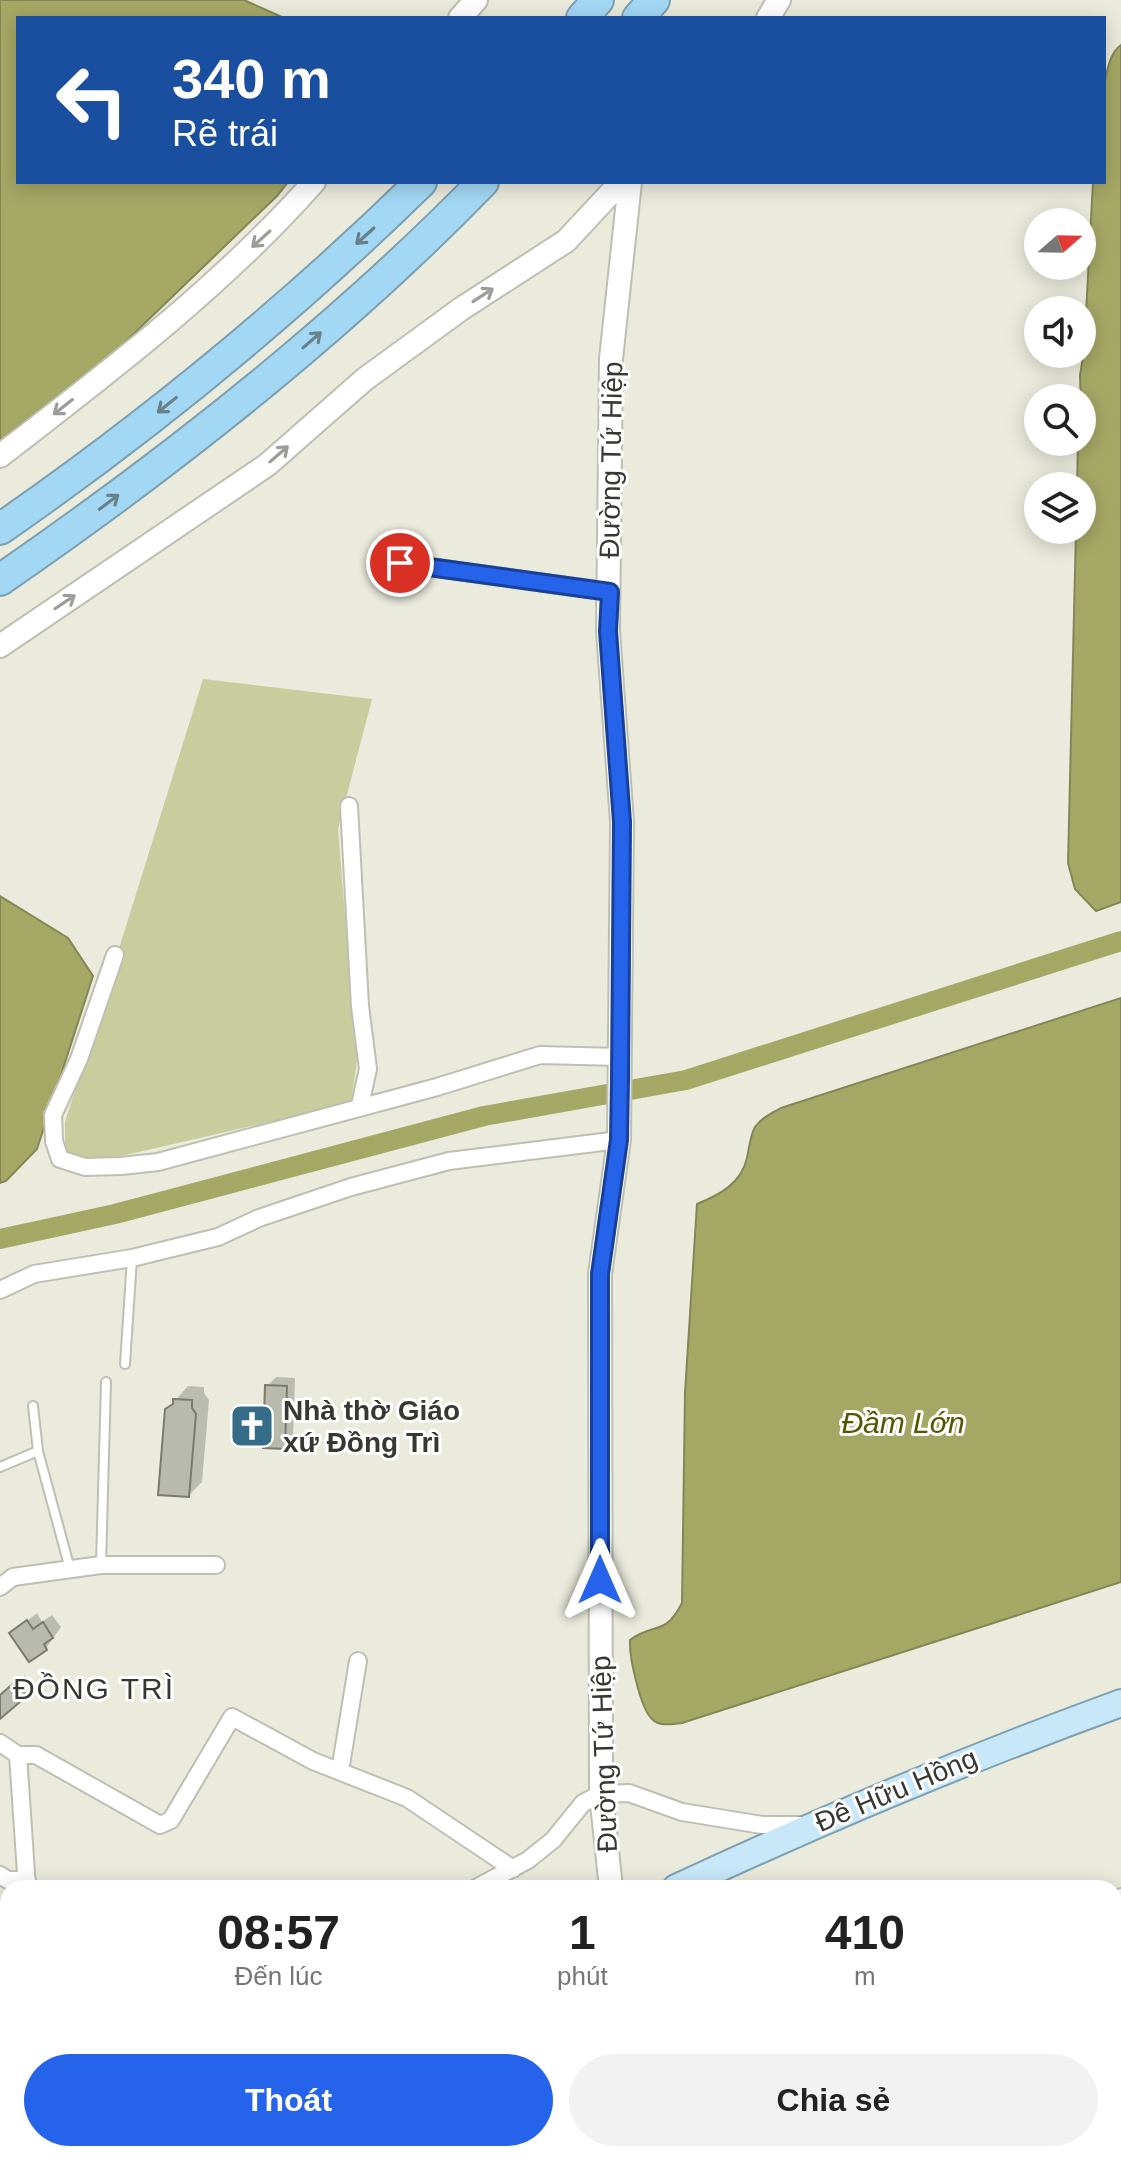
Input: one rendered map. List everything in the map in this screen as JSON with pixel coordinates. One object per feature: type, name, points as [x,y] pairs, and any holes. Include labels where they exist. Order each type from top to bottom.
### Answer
[{"type":"highway","points":[[584,16],[598,0]]},
{"type":"highway","points":[[640,16],[654,0]]},
{"type":"highway","points":[[0,529],[147,422],[260,329],[419,184]]},
{"type":"highway","points":[[0,580],[68,533],[239,401],[426,241],[481,184]]},
{"type":"main road","name":"Đê Hữu Hồng","points":[[693,1880],[813,1825],[1004,1745],[1121,1703]]},
{"type":"street","points":[[462,16],[476,0]]},
{"type":"street","points":[[0,456],[132,354],[277,224],[312,184]]},
{"type":"street","points":[[0,646],[267,465],[365,379],[461,309],[566,241],[619,184]]},
{"type":"street","name":"Đường Tứ Hiệp","points":[[610,1880],[601,1794],[600,1274],[619,1133],[622,822],[608,631],[611,359],[630,184]]},
{"type":"street","points":[[400,563],[610,592]]},
{"type":"street","points":[[349,806],[360,1006],[368,1069],[360,1105]]},
{"type":"street","points":[[115,955],[79,1059],[53,1115],[54,1141],[60,1159],[85,1167],[158,1162],[204,1151],[360,1105],[437,1087],[540,1055],[620,1068]]},
{"type":"street","points":[[0,1290],[34,1274],[132,1258],[218,1237],[259,1218],[351,1187],[449,1161],[619,1133]]},
{"type":"street","points":[[0,1587],[13,1577],[101,1565],[216,1565]]},
{"type":"street","points":[[340,1771],[358,1661]]},
{"type":"street","points":[[0,1743],[18,1755],[36,1755],[160,1825],[171,1820],[232,1717],[313,1761],[407,1798],[513,1869]]},
{"type":"street","points":[[18,1755],[27,1880]]},
{"type":"street","points":[[492,1880],[513,1869],[553,1840],[583,1803],[601,1794],[629,1793],[682,1812],[762,1825],[813,1825]]},
{"type":"lane","points":[[125,1364],[132,1258]]},
{"type":"lane","points":[[101,1565],[106,1382]]},
{"type":"lane","points":[[33,1406],[38,1451],[70,1569]]},
{"type":"lane","points":[[0,1467],[38,1451]]},
{"type":"shaded area","points":[[203,679],[372,699],[338,829],[357,1061],[351,1103],[100,1161],[65,1154],[65,1122]]},
{"type":"water","points":[[0,0],[244,0],[280,16],[16,16],[16,184],[286,184],[119,348],[0,441]]},
{"type":"water","points":[[1121,45],[1121,902],[1096,911],[1075,889],[1068,863],[1076,544],[1096,544],[1096,472],[1077,472],[1078,456],[1096,456],[1096,384],[1080,384],[1080,375],[1081,368],[1096,368],[1096,296],[1087,296],[1088,280],[1096,280],[1093,184],[1106,184],[1107,69]]},
{"type":"water","points":[[0,896],[68,938],[93,976],[37,1149],[6,1181],[0,1183]]},
{"type":"water","name":"Đầm Lớn","points":[[1121,998],[1121,1582],[682,1723],[655,1722],[640,1693],[633,1669],[630,1640],[670,1621],[682,1603],[685,1393],[697,1204],[734,1182],[744,1167],[755,1127],[763,1118],[781,1108]]},
{"type":"building","points":[[265,1385],[287,1386],[285,1449],[263,1448]]},
{"type":"building","points":[[173,1399],[192,1400],[196,1414],[189,1497],[158,1495],[165,1409],[173,1404]]},
{"type":"building","points":[[27,1620],[33,1629],[43,1622],[53,1638],[44,1644],[47,1650],[29,1662],[9,1633]]},
{"type":"building","points":[[15,1682],[27,1696],[0,1719],[0,1695]]},
{"type":"waterway","points":[[0,1239],[115,1214],[484,1116],[686,1080],[1121,941]]},
{"type":"place","name":"Nhà thờ Giáo xứ Đồng Trì","points":[[252,1426]]},
{"type":"district","name":"ĐỒNG TRÌ","points":[[94,1688]]},
{"type":"route","points":[[400,563],[610,592],[608,631],[622,822],[620,1079],[619,1140],[600,1274],[600,1580]]}]
